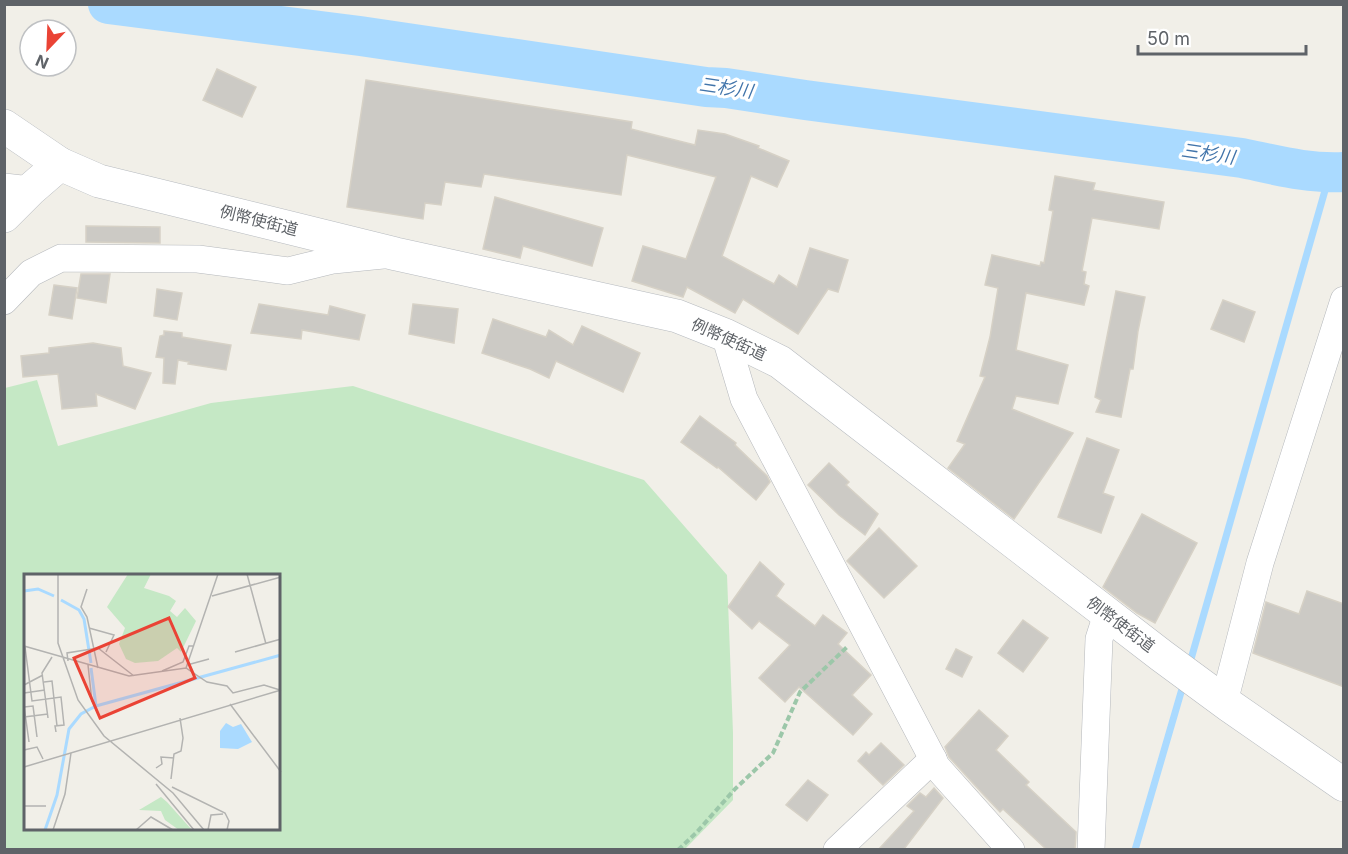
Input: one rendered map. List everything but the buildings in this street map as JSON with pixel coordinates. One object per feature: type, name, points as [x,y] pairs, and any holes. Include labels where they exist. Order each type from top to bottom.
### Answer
[{"type":"street","name":"例幣使街道","points":[[4,126],[60,164],[99,181],[396,254],[677,316],[725,335],[780,362],[1162,656],[1218,698],[1344,785]]},
{"type":"street","points":[[4,216],[17,189],[60,164]]},
{"type":"street","points":[[4,301],[31,273],[61,258],[198,259],[288,271],[333,261],[396,254]]},
{"type":"street","points":[[1218,698],[1344,300]]},
{"type":"street","points":[[725,335],[744,399],[936,766],[1011,849]]},
{"type":"street","points":[[1091,849],[1099,639],[1107,614]]},
{"type":"street","points":[[837,849],[933,759]]},
{"type":"path","points":[[678,849],[773,753],[800,692],[844,649],[867,634]]},
{"type":"green space","points":[[37,380],[58,446],[211,403],[353,386],[644,480],[727,575],[733,800],[685,849],[5,849],[5,388]]},
{"type":"waterway","name":"三杉川","points":[[108,4],[360,36],[706,87],[1242,158],[1305,170],[1344,172]]},
{"type":"waterway","points":[[1189,666],[1330,173]]},
{"type":"waterway","points":[[1135,850],[1184,682]]}]
